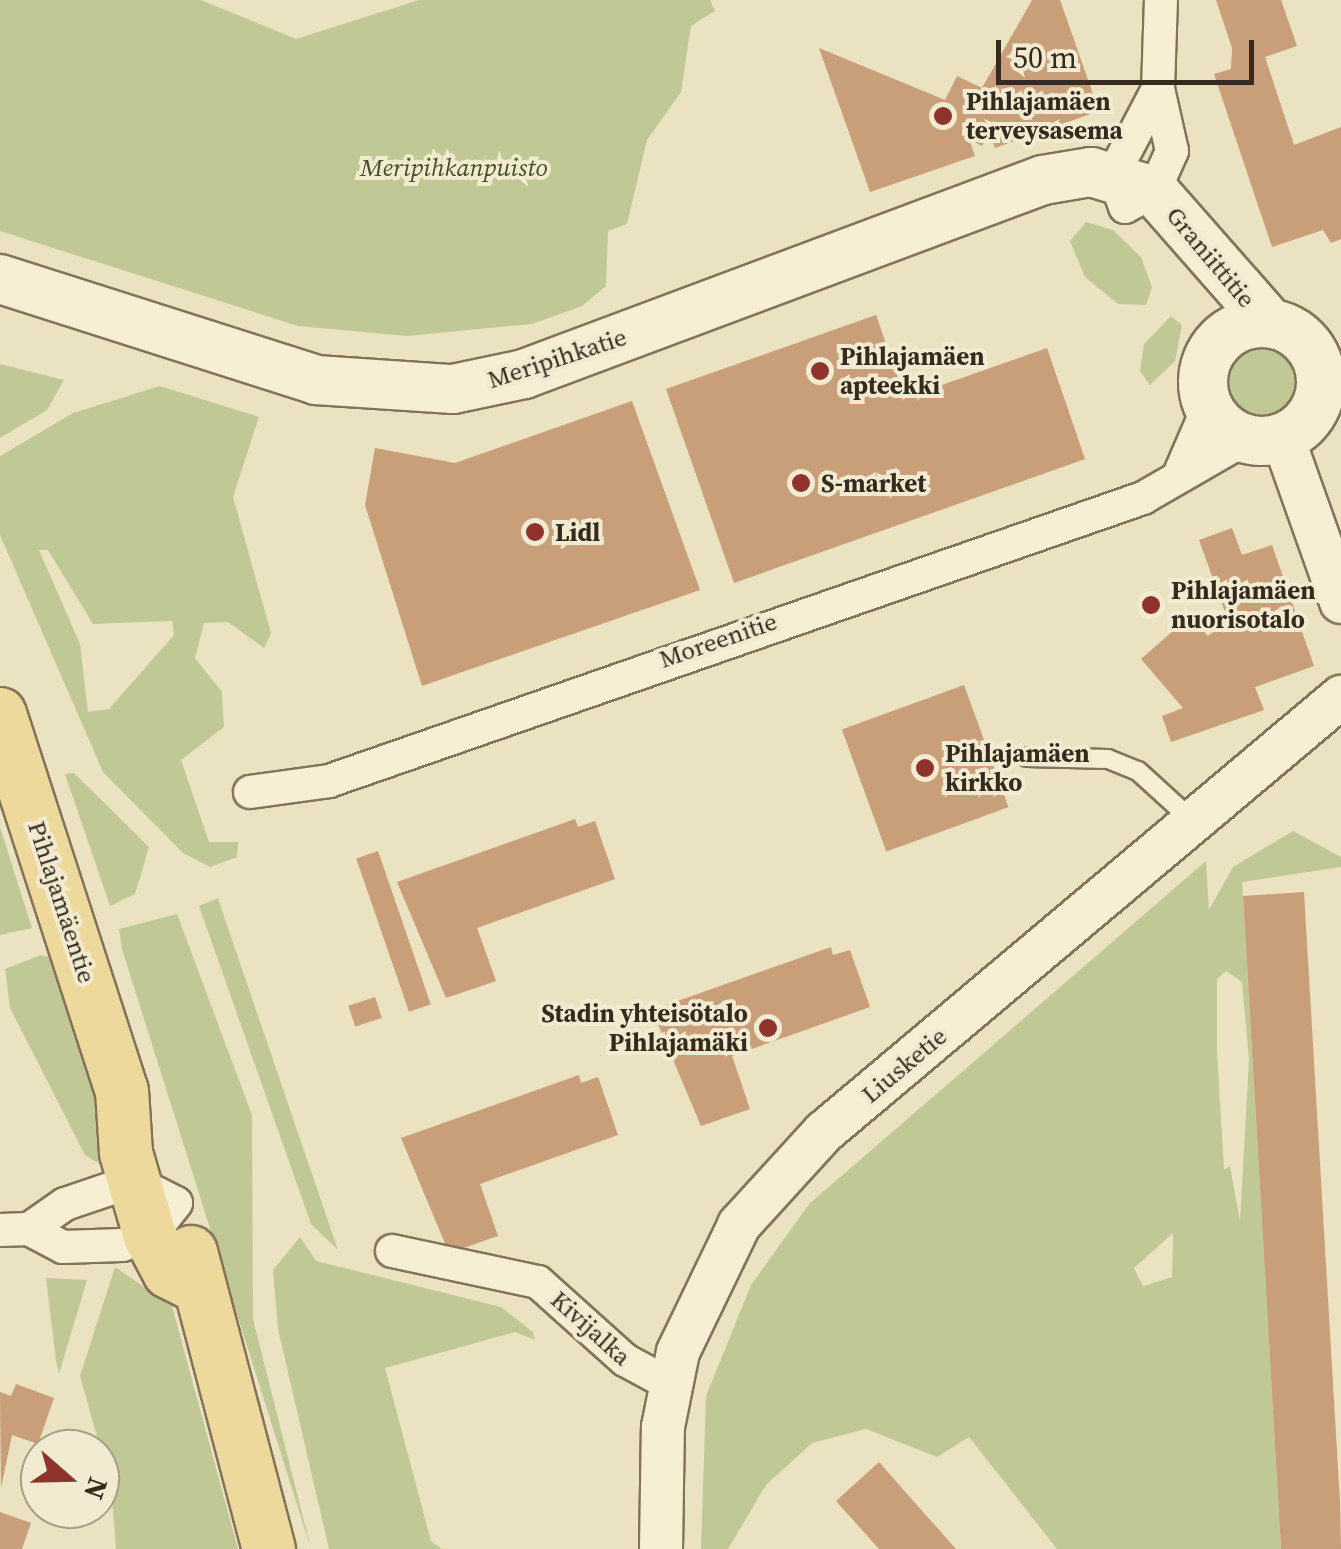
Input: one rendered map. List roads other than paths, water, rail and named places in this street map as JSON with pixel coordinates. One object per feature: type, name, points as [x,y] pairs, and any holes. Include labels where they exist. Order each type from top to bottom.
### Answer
[{"type":"main road","name":"Meripihkatie","points":[[0,279],[316,380],[426,392],[524,374],[990,206],[1056,176],[1131,191]]},
{"type":"main road","name":"Graniittitie","points":[[1131,191],[1302,328]]},
{"type":"main road","name":"Graniittitie","points":[[1131,191],[1182,274],[1216,343]]},
{"type":"main road","points":[[1302,328],[1331,383],[1309,418],[1264,438],[1208,408],[1202,382],[1216,343],[1302,328]]},
{"type":"main road","name":"Pihlajamäentie","points":[[0,714],[122,1092],[157,1145],[153,1207],[194,1285],[269,1549]]},
{"type":"street","name":"Graniittitie","points":[[1131,191],[1158,89],[1161,0]]},
{"type":"street","name":"Graniittitie","points":[[1131,191],[1172,151],[1158,89]]},
{"type":"street","points":[[1180,474],[1208,408]]},
{"type":"street","points":[[1264,438],[1341,602]]},
{"type":"street","name":"Moreenitie","points":[[250,792],[329,781],[1143,498],[1180,474],[1206,468],[1264,438]]},
{"type":"street","name":"Liusketie","points":[[661,1549],[670,1385],[709,1274],[772,1184],[1341,697]]},
{"type":"street","points":[[14,1230],[65,1204],[153,1207]]},
{"type":"street","points":[[14,1230],[77,1248],[153,1207]]},
{"type":"street","name":"Kivijalka","points":[[392,1251],[538,1282],[625,1360],[670,1385]]},
{"type":"lane","points":[[1027,756],[1108,759],[1138,772],[1194,822]]},
{"type":"place","name":"Pihlajamäen terveysasema","points":[[943,116]]},
{"type":"place","name":"Pihlajamäen apteekki","points":[[820,371]]},
{"type":"place","name":"S-market","points":[[801,483]]},
{"type":"place","name":"Lidl","points":[[535,532]]},
{"type":"place","name":"Pihlajamäen nuorisotalo","points":[[1151,605]]},
{"type":"place","name":"Pihlajamäen kirkko","points":[[925,768]]},
{"type":"place","name":"Stadin yhteisötalo Pihlajamäki","points":[[768,1028]]},
{"type":"park label","name":"Meripihkanpuisto","points":[[454,167]]}]
